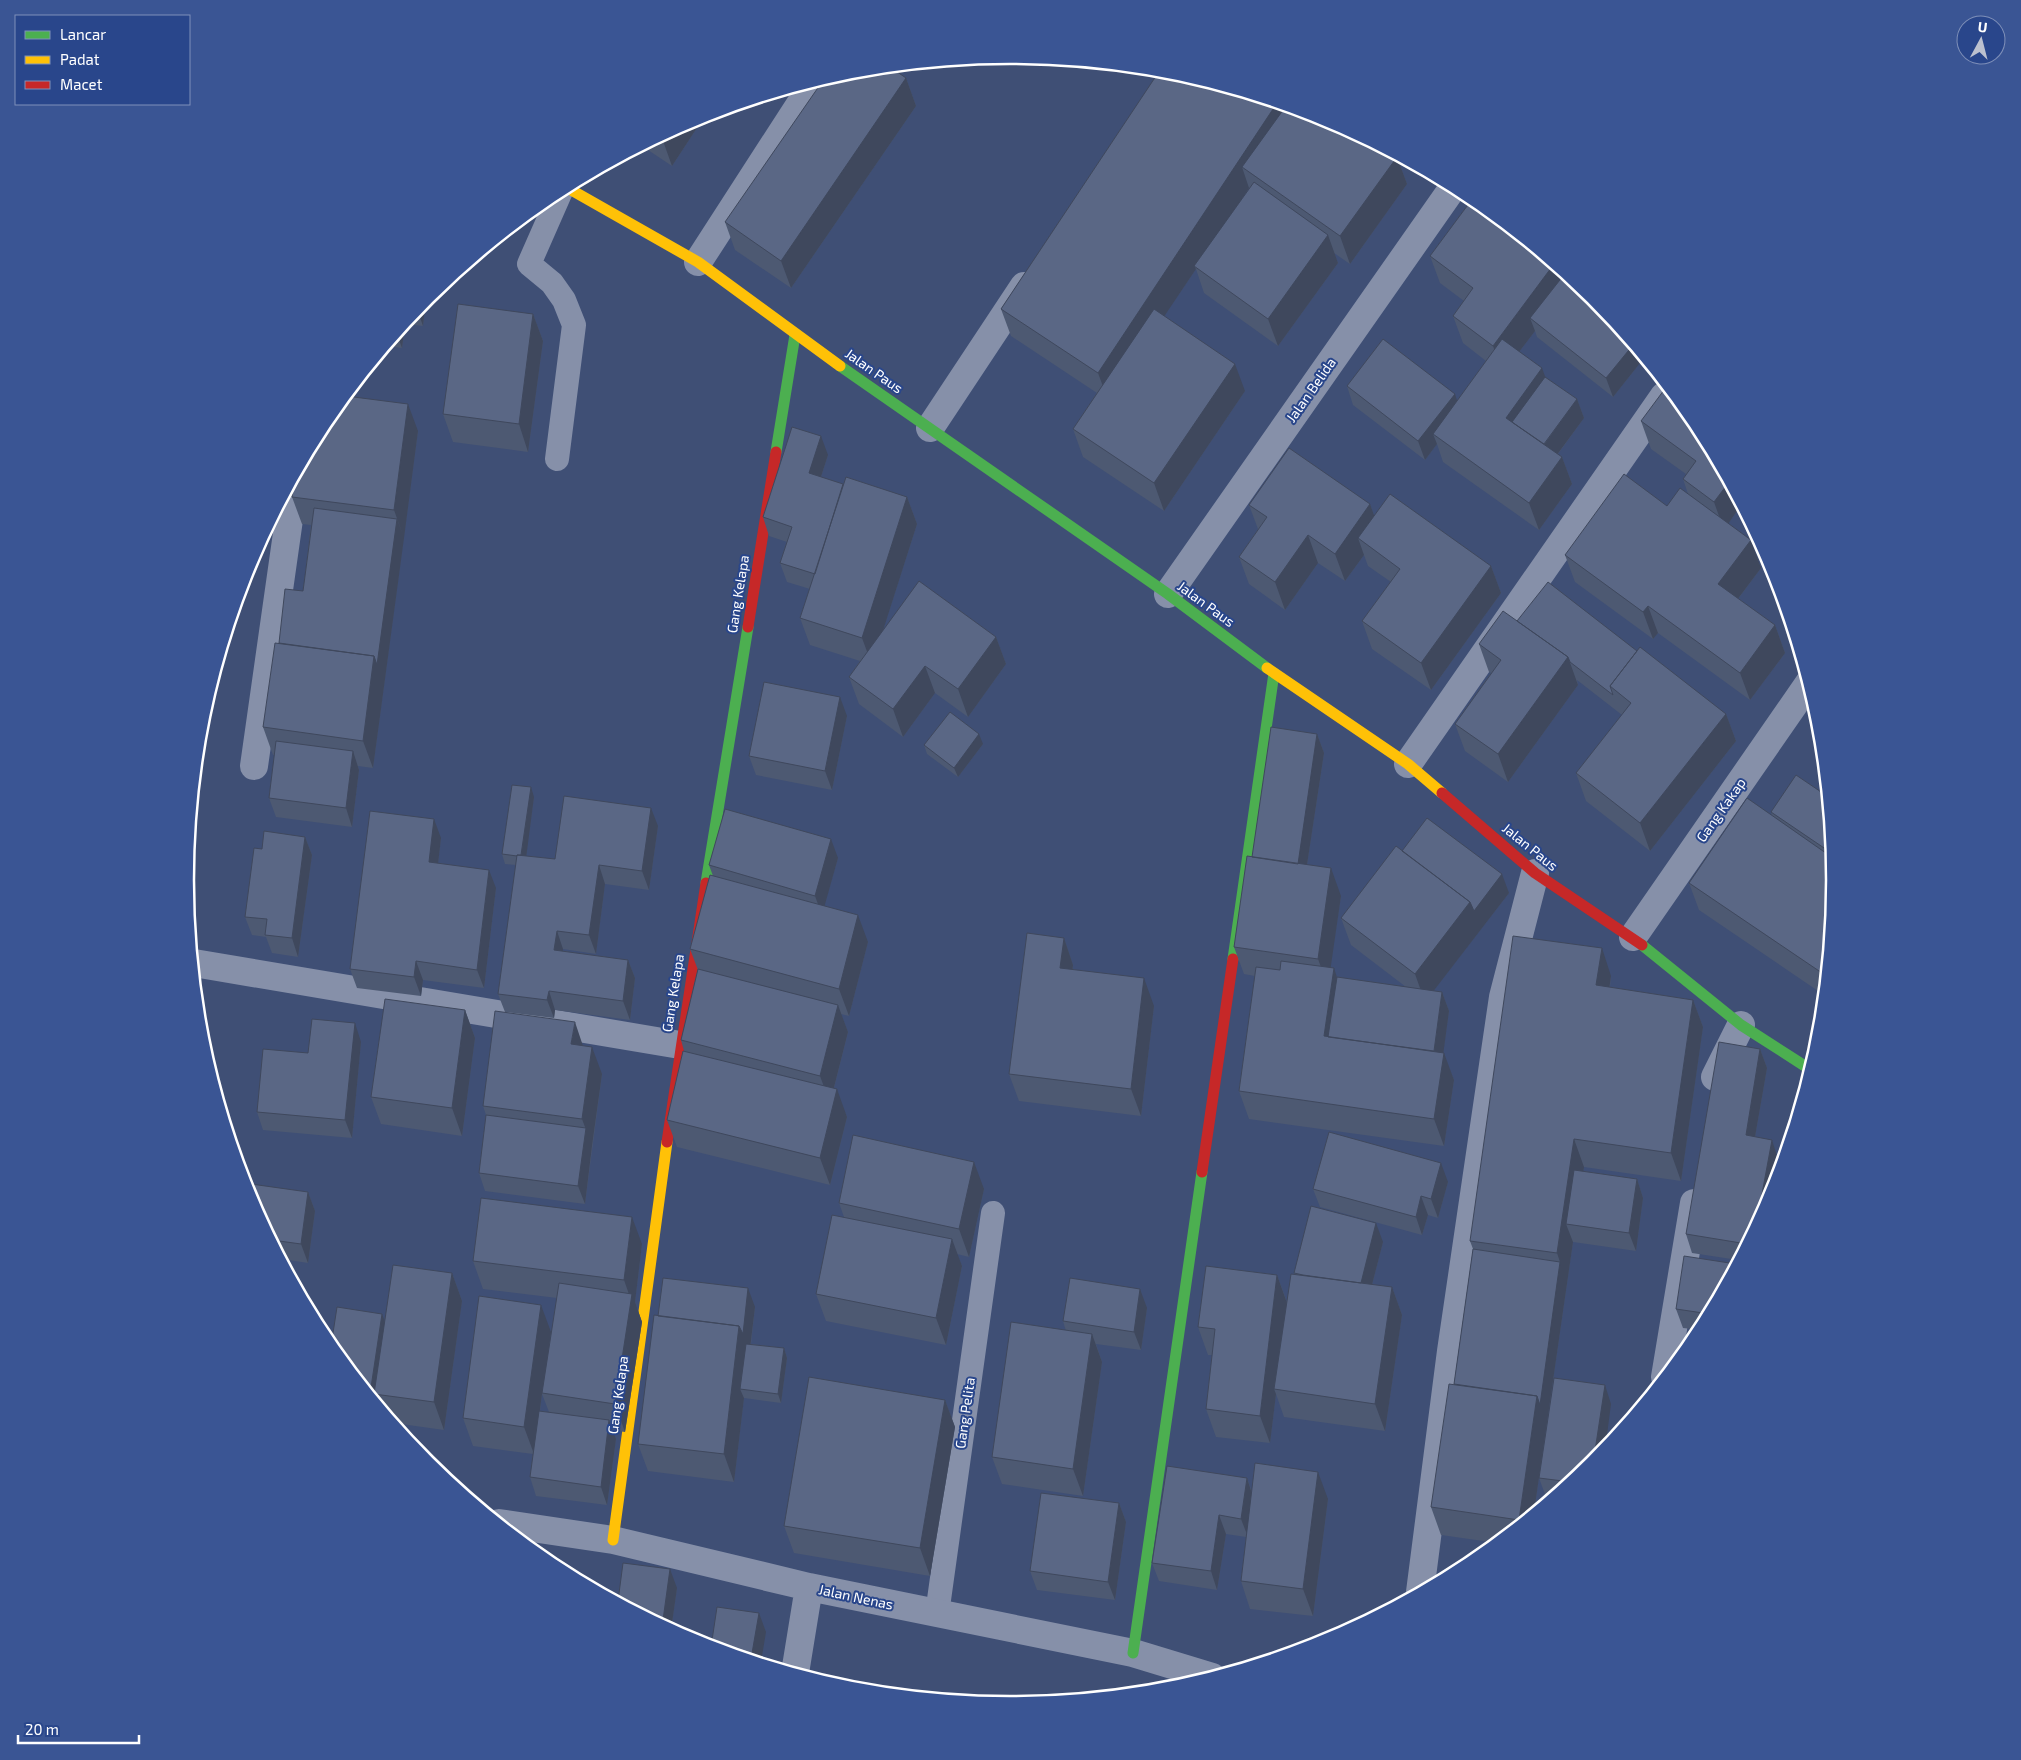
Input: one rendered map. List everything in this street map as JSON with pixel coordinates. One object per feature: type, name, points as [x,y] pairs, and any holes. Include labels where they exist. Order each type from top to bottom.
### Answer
[{"type":"street","points":[[698,262],[810,89]]},
{"type":"street","name":"Jalan Paus","points":[[573,191],[698,262],[796,335],[1168,594],[1274,672],[1408,764],[1535,873],[1633,937],[1741,1026],[1805,1066]]},
{"type":"street","name":"Jalan Belida","points":[[1168,594],[1450,192]]},
{"type":"street","points":[[930,428],[1041,262]]},
{"type":"street","name":"Gang Kelapa","points":[[614,1540],[680,1045],[796,335]]},
{"type":"street","points":[[1408,764],[1666,394]]},
{"type":"street","points":[[254,766],[293,492]]},
{"type":"street","points":[[1133,1653],[1274,672]]},
{"type":"street","name":"Gang Kakap","points":[[1633,937],[1804,690]]},
{"type":"street","points":[[1421,1586],[1451,1350],[1503,997],[1535,873]]},
{"type":"street","points":[[199,963],[680,1045]]},
{"type":"street","points":[[1711,1098],[1715,1078],[1741,1026]]},
{"type":"street","points":[[1667,1364],[1698,1175]]},
{"type":"street","name":"Jalan Nenas","points":[[510,1525],[614,1540],[808,1587],[1133,1653],[1200,1673]]},
{"type":"street","points":[[796,1667],[808,1587]]},
{"type":"lane","points":[[557,201],[529,264],[552,283],[564,300],[574,325],[557,459]]},
{"type":"lane","name":"Gang Pelita","points":[[937,1614],[993,1213]]},
{"type":"building","points":[[897,72],[906,78],[781,261],[725,222],[818,87],[851,79]]},
{"type":"building","points":[[1155,77],[1222,92],[1274,107],[1098,373],[1001,309]]},
{"type":"building","points":[[1283,111],[1323,126],[1395,160],[1340,236],[1242,167]]},
{"type":"building","points":[[1254,182],[1328,235],[1268,319],[1194,266]]},
{"type":"building","points":[[1468,204],[1507,232],[1551,268],[1493,346],[1453,316],[1473,288],[1430,256]]},
{"type":"building","points":[[1562,278],[1588,303],[1630,349],[1606,378],[1530,318]]},
{"type":"building","points":[[458,304],[533,314],[519,424],[443,414]]},
{"type":"building","points":[[1154,309],[1235,364],[1154,483],[1073,429]]},
{"type":"building","points":[[1383,339],[1455,394],[1418,441],[1347,386]]},
{"type":"building","points":[[1502,339],[1542,368],[1506,418],[1562,457],[1529,503],[1433,434]]},
{"type":"building","points":[[1545,377],[1577,399],[1544,444],[1512,422]]},
{"type":"building","points":[[1663,391],[1689,427],[1725,487],[1714,502],[1683,479],[1696,461],[1641,421]]},
{"type":"building","points":[[353,397],[408,404],[394,510],[292,497],[304,472]]},
{"type":"building","points":[[792,427],[821,436],[809,473],[843,484],[815,574],[780,563],[792,527],[763,517]]},
{"type":"building","points":[[1289,448],[1370,504],[1335,554],[1308,535],[1275,582],[1239,557],[1267,517],[1249,505]]},
{"type":"building","points":[[1624,474],[1667,506],[1680,488],[1751,540],[1718,584],[1775,625],[1740,673],[1648,606],[1643,612],[1565,555]]},
{"type":"building","points":[[846,477],[907,497],[862,638],[800,618]]},
{"type":"building","points":[[1390,494],[1491,566],[1421,663],[1362,621],[1400,569],[1358,538]]},
{"type":"building","points":[[314,508],[397,519],[377,665],[374,656],[279,643],[285,589],[303,591]]},
{"type":"building","points":[[919,581],[996,637],[958,689],[925,666],[893,709],[849,677]]},
{"type":"building","points":[[1548,582],[1637,651],[1610,686],[1613,695],[1570,662],[1568,657],[1517,621]]},
{"type":"building","points":[[1503,611],[1568,657],[1498,754],[1455,724],[1501,660],[1479,644]]},
{"type":"building","points":[[275,643],[374,656],[363,741],[263,727]]},
{"type":"building","points":[[1640,647],[1726,714],[1640,823],[1576,773],[1631,703],[1610,686]]},
{"type":"building","points":[[764,682],[840,697],[825,771],[749,756]]},
{"type":"building","points":[[950,712],[979,734],[954,768],[924,745]]},
{"type":"building","points":[[1271,727],[1317,734],[1298,864],[1252,857]]},
{"type":"building","points":[[276,741],[353,751],[346,808],[269,798]]},
{"type":"building","points":[[1796,775],[1822,792],[1826,849],[1771,812]]},
{"type":"building","points":[[512,785],[531,787],[521,855],[517,856],[502,854]]},
{"type":"building","points":[[564,796],[651,808],[642,871],[599,865],[589,935],[557,931],[554,950],[628,960],[623,1001],[549,991],[547,1000],[498,994],[517,855],[555,859]]},
{"type":"building","points":[[1747,798],[1826,853],[1825,933],[1821,973],[1689,883]]},
{"type":"building","points":[[725,809],[831,839],[815,896],[709,865]]},
{"type":"building","points":[[370,811],[434,819],[429,862],[489,870],[477,970],[416,961],[414,977],[350,969]]},
{"type":"building","points":[[1427,818],[1502,874],[1474,911],[1470,902],[1402,851]]},
{"type":"building","points":[[264,831],[305,837],[292,938],[265,935],[267,919],[245,917],[254,848],[262,849]]},
{"type":"building","points":[[1396,846],[1470,902],[1415,974],[1341,918]]},
{"type":"building","points":[[1247,856],[1331,868],[1318,959],[1234,947]]},
{"type":"building","points":[[710,875],[858,915],[839,989],[690,949]]},
{"type":"building","points":[[1027,933],[1064,938],[1060,968],[1144,978],[1131,1089],[1009,1074]]},
{"type":"building","points":[[1513,936],[1602,948],[1596,985],[1693,1000],[1671,1153],[1574,1139],[1557,1253],[1470,1241]]},
{"type":"building","points":[[1281,961],[1334,968],[1324,1036],[1444,1053],[1434,1119],[1239,1091],[1256,967],[1280,970]]},
{"type":"building","points":[[698,969],[838,1005],[820,1076],[681,1040]]},
{"type":"building","points":[[1337,977],[1442,992],[1434,1051],[1328,1037]]},
{"type":"building","points":[[385,999],[465,1010],[452,1108],[371,1097]]},
{"type":"building","points":[[495,1011],[575,1022],[571,1044],[592,1047],[582,1119],[483,1106]]},
{"type":"building","points":[[312,1019],[355,1023],[345,1120],[257,1112],[263,1049],[308,1053]]},
{"type":"building","points":[[1719,1042],[1760,1049],[1746,1135],[1772,1140],[1760,1202],[1742,1243],[1686,1234]]},
{"type":"building","points":[[683,1051],[837,1089],[820,1158],[667,1120]]},
{"type":"building","points":[[486,1115],[586,1128],[578,1186],[479,1173]]},
{"type":"building","points":[[1329,1132],[1441,1163],[1431,1199],[1421,1196],[1416,1217],[1313,1189]]},
{"type":"building","points":[[853,1135],[974,1162],[959,1229],[839,1203]]},
{"type":"building","points":[[1574,1170],[1637,1179],[1629,1233],[1566,1224]]},
{"type":"building","points":[[253,1184],[308,1192],[301,1244],[278,1241]]},
{"type":"building","points":[[481,1198],[632,1217],[624,1280],[473,1261]]},
{"type":"building","points":[[1311,1206],[1376,1223],[1361,1283],[1294,1273]]},
{"type":"building","points":[[832,1215],[952,1239],[936,1318],[816,1294]]},
{"type":"building","points":[[1473,1249],[1560,1262],[1540,1405],[1537,1396],[1454,1384]]},
{"type":"building","points":[[1684,1256],[1731,1263],[1702,1313],[1676,1309]]},
{"type":"building","points":[[393,1265],[452,1273],[434,1402],[377,1394],[374,1391]]},
{"type":"building","points":[[1206,1266],[1277,1275],[1260,1416],[1206,1409],[1215,1329],[1198,1327]]},
{"type":"building","points":[[1291,1274],[1392,1287],[1375,1404],[1274,1389]]},
{"type":"building","points":[[663,1278],[748,1288],[743,1334],[739,1326],[658,1316]]},
{"type":"building","points":[[1070,1278],[1140,1289],[1134,1332],[1063,1321]]},
{"type":"building","points":[[559,1283],[632,1294],[615,1404],[542,1393]]},
{"type":"building","points":[[479,1296],[541,1305],[524,1427],[463,1418]]},
{"type":"building","points":[[337,1307],[382,1314],[371,1387],[363,1377],[333,1334]]},
{"type":"building","points":[[654,1315],[739,1326],[724,1454],[638,1444]]},
{"type":"building","points":[[1011,1322],[1092,1334],[1073,1469],[992,1457]]},
{"type":"building","points":[[746,1344],[784,1348],[778,1394],[740,1389]]},
{"type":"building","points":[[809,1377],[945,1400],[920,1548],[784,1526]]},
{"type":"building","points":[[1554,1378],[1605,1385],[1595,1449],[1563,1481],[1539,1478]]},
{"type":"building","points":[[1449,1384],[1537,1396],[1519,1518],[1517,1520],[1431,1507]]},
{"type":"building","points":[[539,1411],[609,1420],[601,1487],[530,1477]]},
{"type":"building","points":[[1255,1463],[1318,1472],[1303,1589],[1241,1581]]},
{"type":"building","points":[[1167,1466],[1247,1478],[1241,1519],[1219,1515],[1211,1571],[1152,1563]]},
{"type":"building","points":[[1041,1493],[1119,1503],[1108,1582],[1030,1571]]},
{"type":"building","points":[[623,1563],[670,1569],[663,1618],[619,1596]]},
{"type":"building","points":[[717,1607],[759,1613],[752,1654],[712,1639]]},
{"type":"traffic: fast","points":[[776,452],[795,335]]},
{"type":"traffic: fast","points":[[840,366],[1168,594],[1267,668]]},
{"type":"traffic: fast","points":[[706,883],[748,627]]},
{"type":"traffic: fast","points":[[1233,959],[1274,673]]},
{"type":"traffic: fast","points":[[1642,945],[1741,1025],[1805,1066]]},
{"type":"traffic: fast","points":[[1133,1653],[1202,1172]]},
{"type":"traffic: slow","points":[[573,191],[698,262],[840,366]]},
{"type":"traffic: slow","points":[[1267,668],[1408,764],[1442,793]]},
{"type":"traffic: slow","points":[[613,1540],[667,1142]]},
{"type":"traffic: jam","points":[[748,627],[776,452]]},
{"type":"traffic: jam","points":[[1442,793],[1535,873],[1642,945]]},
{"type":"traffic: jam","points":[[667,1142],[706,883]]},
{"type":"traffic: jam","points":[[1202,1172],[1233,959]]}]
